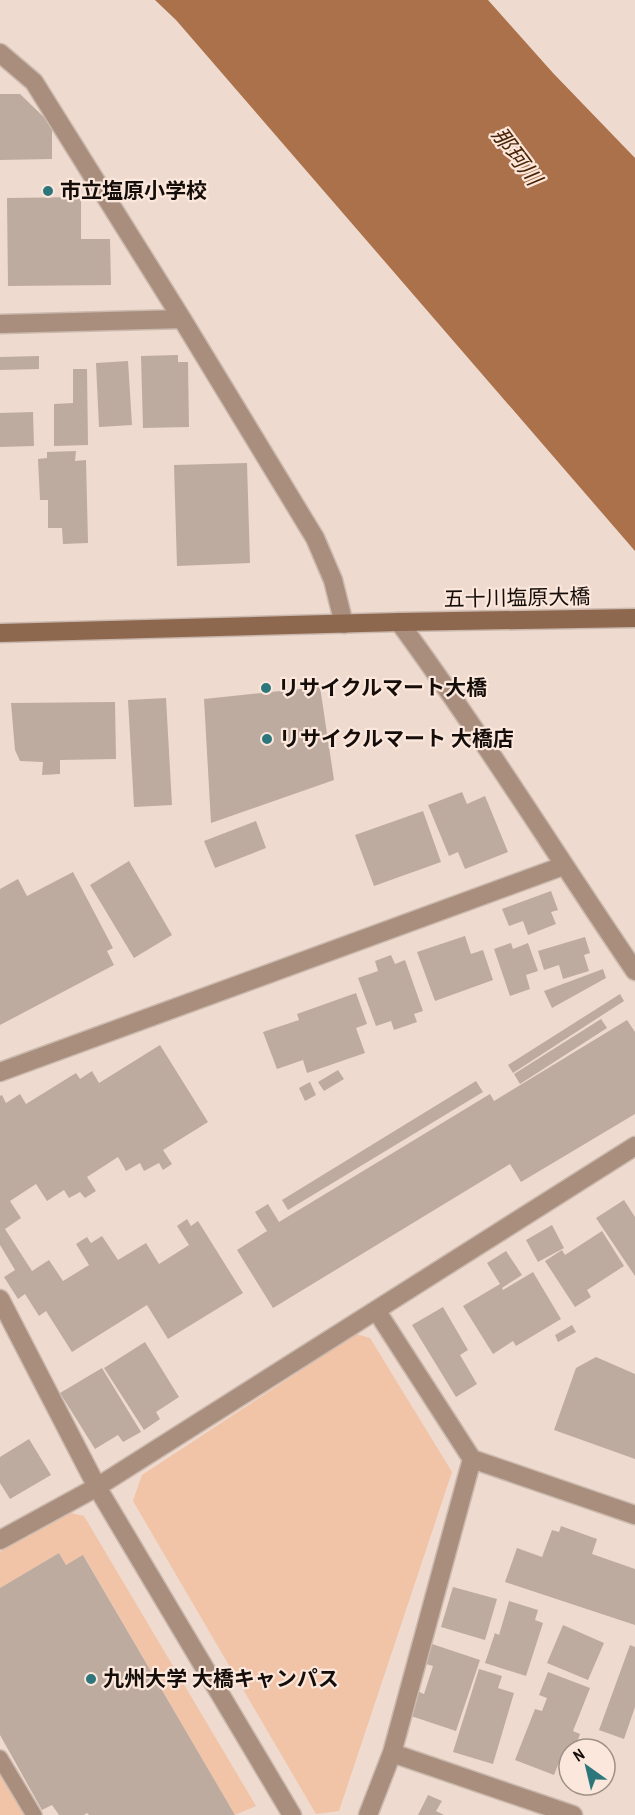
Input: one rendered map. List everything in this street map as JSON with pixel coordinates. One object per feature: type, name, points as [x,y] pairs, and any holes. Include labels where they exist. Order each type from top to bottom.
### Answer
[{"type":"street","points":[[0,53],[34,82],[315,538],[333,580],[344,624]]},
{"type":"street","points":[[0,324],[182,319]]},
{"type":"street","name":"五十川塩原大橋","points":[[0,633],[635,618]]},
{"type":"street","points":[[399,622],[438,674],[563,866],[635,971]]},
{"type":"street","points":[[0,1072],[563,866]]},
{"type":"street","points":[[0,1540],[97,1487],[635,1146]]},
{"type":"street","points":[[0,1299],[97,1487],[292,1815]]},
{"type":"street","points":[[376,1310],[472,1459],[635,1515]]},
{"type":"street","points":[[368,1815],[392,1753],[472,1459]]},
{"type":"street","points":[[392,1753],[573,1815]]},
{"type":"lane","points":[[0,1758],[34,1815]]},
{"type":"shaded area","points":[[356,1334],[370,1338],[452,1472],[339,1811],[316,1814],[133,1501],[142,1475]]},
{"type":"shaded area","points":[[71,1513],[84,1516],[256,1806],[235,1815],[84,1556],[66,1565],[59,1553],[0,1588],[0,1552]]},
{"type":"shaded area","points":[[0,1775],[24,1815],[0,1815]]},
{"type":"water","name":"那珂川","points":[[155,0],[488,0],[553,73],[635,158],[635,551],[176,20]]},
{"type":"building","points":[[0,94],[20,94],[52,125],[52,159],[0,160]]},
{"type":"building","points":[[81,197],[81,239],[110,239],[111,285],[8,286],[7,198]]},
{"type":"building","points":[[178,355],[178,362],[188,362],[189,427],[143,428],[141,356]]},
{"type":"building","points":[[39,356],[39,369],[0,370],[0,357]]},
{"type":"building","points":[[128,361],[132,425],[99,427],[96,363]]},
{"type":"building","points":[[73,369],[87,369],[88,445],[54,446],[54,404],[73,403]]},
{"type":"building","points":[[33,412],[34,446],[0,447],[0,413]]},
{"type":"building","points":[[76,451],[75,461],[86,460],[88,543],[63,544],[62,528],[48,528],[48,500],[40,500],[38,459],[47,458],[47,452]]},
{"type":"building","points":[[247,463],[250,563],[177,566],[174,465]]},
{"type":"building","name":"リサイクルマート 大橋店","points":[[320,687],[334,780],[211,823],[204,699]]},
{"type":"building","points":[[166,698],[172,805],[134,807],[128,700]]},
{"type":"building","points":[[115,702],[116,759],[60,760],[60,774],[42,775],[43,762],[20,761],[15,750],[11,703]]},
{"type":"building","points":[[462,792],[467,804],[485,796],[508,852],[465,869],[458,852],[449,856],[428,805]]},
{"type":"building","points":[[423,811],[441,862],[374,886],[355,835]]},
{"type":"building","points":[[256,821],[266,848],[215,868],[204,841]]},
{"type":"building","points":[[129,861],[172,935],[134,958],[90,885]]},
{"type":"building","points":[[73,872],[113,948],[107,951],[114,965],[0,1025],[0,889],[18,879],[27,896]]},
{"type":"building","points":[[551,891],[558,910],[551,912],[556,924],[528,935],[523,921],[509,926],[502,909]]},
{"type":"building","points":[[465,936],[471,954],[483,950],[493,980],[435,1001],[417,952]]},
{"type":"building","points":[[585,937],[590,953],[584,955],[589,971],[563,979],[559,965],[544,970],[538,951]]},
{"type":"building","points":[[511,943],[513,949],[528,943],[538,971],[526,975],[530,989],[510,996],[494,949]]},
{"type":"building","points":[[391,955],[395,964],[405,960],[423,1011],[414,1014],[417,1022],[394,1030],[391,1021],[376,1026],[358,978],[378,971],[375,961]]},
{"type":"building","points":[[603,969],[606,978],[552,1008],[544,991]]},
{"type":"building","points":[[356,993],[367,1024],[356,1028],[365,1053],[307,1073],[303,1060],[277,1069],[263,1032],[299,1020],[297,1014]]},
{"type":"building","points":[[620,994],[624,1001],[513,1073],[508,1065]]},
{"type":"building","points":[[601,1019],[607,1028],[520,1084],[514,1074]]},
{"type":"building","points":[[627,1020],[635,1032],[635,1114],[521,1182],[510,1164],[273,1308],[237,1250],[267,1231],[255,1212],[268,1204],[279,1222],[490,1094],[494,1101]]},
{"type":"building","points":[[160,1045],[208,1122],[163,1150],[172,1164],[163,1170],[159,1163],[144,1171],[140,1163],[126,1171],[118,1157],[87,1177],[96,1191],[85,1198],[80,1192],[69,1198],[64,1190],[47,1201],[36,1184],[10,1201],[21,1218],[5,1229],[32,1271],[49,1260],[63,1281],[89,1265],[76,1244],[87,1237],[91,1243],[102,1236],[118,1260],[146,1243],[159,1264],[189,1245],[177,1226],[187,1219],[191,1226],[198,1221],[243,1293],[168,1339],[147,1305],[72,1352],[46,1311],[39,1316],[25,1294],[18,1299],[4,1277],[15,1270],[0,1245],[0,1096],[2,1095],[6,1103],[20,1094],[26,1104],[76,1073],[80,1079],[92,1071],[99,1083]]},
{"type":"building","points":[[338,1070],[344,1079],[324,1091],[318,1082]]},
{"type":"building","points":[[476,1081],[483,1092],[288,1210],[282,1200]]},
{"type":"building","points":[[310,1082],[316,1095],[305,1101],[299,1088]]},
{"type":"building","points":[[624,1200],[635,1217],[635,1276],[596,1218]]},
{"type":"building","points":[[552,1225],[564,1248],[538,1262],[526,1240]]},
{"type":"building","points":[[602,1231],[624,1266],[587,1290],[591,1297],[575,1307],[545,1261],[562,1250],[565,1255]]},
{"type":"building","points":[[506,1251],[522,1275],[502,1288],[503,1290],[533,1272],[561,1319],[516,1346],[513,1341],[493,1354],[463,1306],[500,1284],[487,1263]]},
{"type":"building","points":[[443,1307],[468,1350],[460,1355],[477,1384],[456,1397],[412,1325]]},
{"type":"building","points":[[572,1325],[576,1332],[558,1342],[555,1335]]},
{"type":"building","points":[[145,1342],[179,1397],[156,1412],[160,1419],[144,1430],[104,1368]]},
{"type":"building","points":[[596,1357],[635,1374],[635,1459],[554,1430],[576,1368]]},
{"type":"building","points":[[102,1368],[141,1432],[123,1442],[118,1435],[95,1449],[60,1393]]},
{"type":"building","points":[[29,1439],[51,1475],[10,1499],[0,1483],[0,1457]]},
{"type":"building","points":[[561,1526],[597,1539],[592,1554],[635,1569],[635,1625],[505,1582],[517,1548],[542,1557],[552,1530],[559,1532]]},
{"type":"building","name":"九州大学 大橋キャンパス","points":[[59,1553],[66,1565],[83,1555],[235,1815],[89,1815],[87,1813],[59,1815],[52,1805],[42,1810],[0,1735],[0,1588]]},
{"type":"building","points":[[453,1587],[497,1599],[485,1640],[441,1627]]},
{"type":"building","points":[[509,1601],[538,1610],[535,1620],[543,1623],[526,1676],[485,1663],[495,1633],[499,1635]]},
{"type":"building","points":[[563,1625],[604,1643],[588,1680],[547,1663]]},
{"type":"building","points":[[432,1644],[480,1660],[456,1731],[408,1715],[417,1691],[424,1694],[433,1666],[426,1664]]},
{"type":"building","points":[[630,1645],[635,1647],[635,1707],[624,1739],[599,1730]]},
{"type":"building","points":[[479,1669],[502,1676],[498,1688],[514,1693],[493,1764],[453,1752]]},
{"type":"building","points":[[548,1672],[590,1688],[573,1731],[580,1734],[579,1737],[557,1737],[557,1768],[554,1775],[515,1760],[535,1709],[542,1711],[547,1698],[539,1695]]},
{"type":"building","points":[[428,1795],[442,1801],[436,1811],[444,1815],[418,1815]]},
{"type":"place","name":"市立塩原小学校","points":[[48,191]]},
{"type":"place","name":"リサイクルマート大橋","points":[[266,688]]},
{"type":"place","name":"リサイクルマート 大橋店","points":[[267,739]]},
{"type":"place","name":"九州大学 大橋キャンパス","points":[[91,1679]]}]
